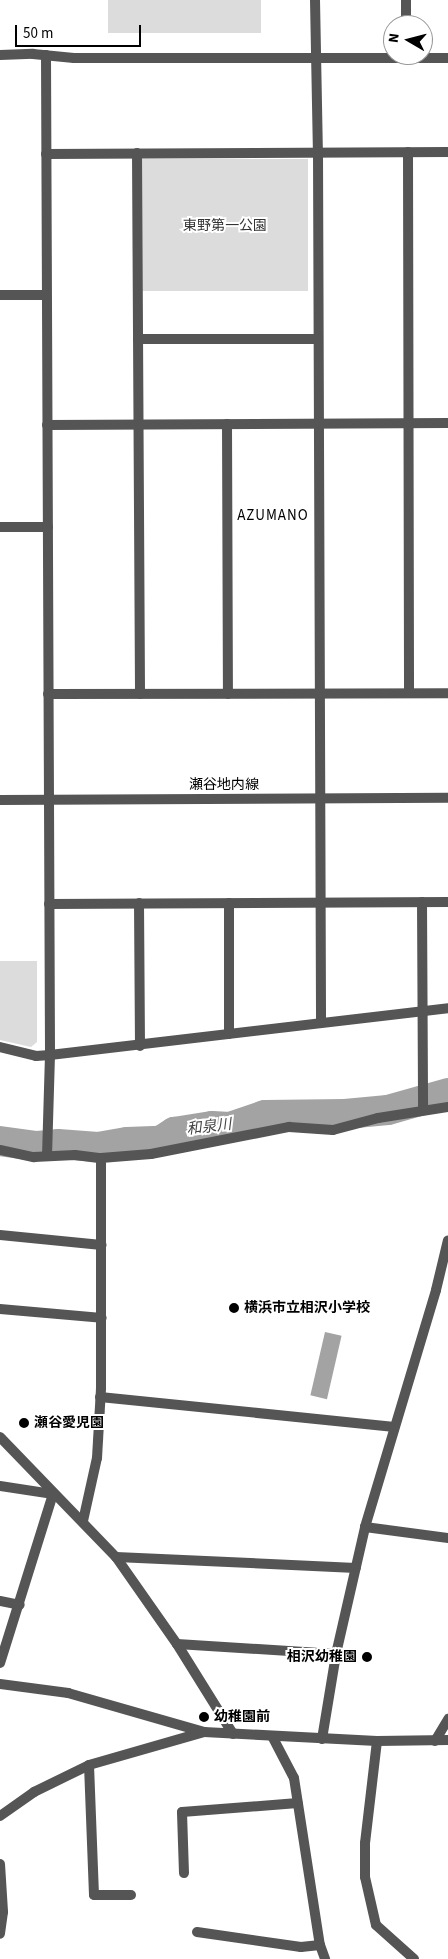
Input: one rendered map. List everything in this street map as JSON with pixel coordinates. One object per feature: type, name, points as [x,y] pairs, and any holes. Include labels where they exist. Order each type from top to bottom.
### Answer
[{"type":"street","points":[[315,0],[318,153],[321,1023]]},
{"type":"street","points":[[406,0],[406,15]]},
{"type":"street","points":[[0,55],[46,55],[74,58],[383,57]]},
{"type":"street","points":[[46,55],[50,1055],[47,1149]]},
{"type":"street","points":[[433,57],[448,58]]},
{"type":"street","points":[[408,152],[409,693]]},
{"type":"street","points":[[46,154],[448,152]]},
{"type":"street","points":[[137,153],[140,694]]},
{"type":"street","points":[[0,294],[46,295]]},
{"type":"street","points":[[138,339],[318,339]]},
{"type":"street","points":[[47,425],[448,423]]},
{"type":"street","points":[[227,424],[228,694]]},
{"type":"street","points":[[0,527],[48,527]]},
{"type":"street","points":[[48,694],[448,693]]},
{"type":"street","name":"瀬谷地内線","points":[[0,800],[448,798]]},
{"type":"street","points":[[422,902],[423,1103]]},
{"type":"street","points":[[49,904],[448,902]]},
{"type":"street","points":[[139,903],[140,1046]]},
{"type":"street","points":[[229,903],[230,1034]]},
{"type":"street","points":[[0,1047],[36,1056],[50,1055],[140,1046],[448,1008]]},
{"type":"street","points":[[0,1150],[34,1157],[47,1149],[101,1158],[151,1154],[289,1127],[333,1130],[423,1103],[448,1107]]},
{"type":"street","points":[[83,1521],[97,1458],[102,1318],[101,1158]]},
{"type":"street","points":[[0,1235],[102,1244]]},
{"type":"street","points":[[322,1739],[336,1654],[365,1527],[436,1290],[448,1240]]},
{"type":"street","points":[[0,1309],[102,1318]]},
{"type":"street","points":[[100,1397],[394,1427]]},
{"type":"street","points":[[0,1437],[53,1494],[83,1521],[116,1557],[177,1644],[233,1734]]},
{"type":"street","points":[[0,1486],[53,1494]]},
{"type":"street","points":[[0,1663],[20,1605],[53,1494]]},
{"type":"street","points":[[365,1527],[448,1538]]},
{"type":"street","points":[[116,1557],[356,1568]]},
{"type":"street","points":[[0,1601],[20,1605]]},
{"type":"street","points":[[177,1644],[336,1654]]},
{"type":"street","points":[[0,1684],[68,1693],[109,1703],[160,1721],[204,1732],[377,1741],[448,1740]]},
{"type":"street","points":[[435,1741],[448,1719]]},
{"type":"street","points":[[0,1816],[34,1792],[89,1765],[204,1732]]},
{"type":"street","points":[[272,1736],[294,1778],[320,1945],[325,1959]]},
{"type":"street","points":[[377,1741],[365,1843],[365,1877],[376,1925],[414,1959]]},
{"type":"street","points":[[89,1765],[94,1895],[131,1894]]},
{"type":"street","points":[[184,1873],[182,1812],[298,1803]]},
{"type":"street","points":[[0,1864],[3,1912],[0,1934]]},
{"type":"street","points":[[197,1932],[301,1947],[320,1945]]},
{"type":"green space","points":[[108,0],[261,0],[261,33],[108,33]]},
{"type":"green space","name":"東野第一公園","points":[[140,159],[308,159],[308,291],[140,291]]},
{"type":"green space","points":[[0,961],[37,961],[37,1042],[31,1047],[0,1040]]},
{"type":"shaded area","points":[[325,1332],[342,1336],[327,1399],[310,1395]]},
{"type":"waterway","name":"和泉川","points":[[0,1141],[37,1146],[58,1144],[98,1147],[127,1142],[160,1141],[174,1132],[212,1126],[230,1127],[265,1115],[345,1114],[388,1110],[448,1093]]},
{"type":"place","name":"横浜市立相沢小学校","points":[[234,1308]]},
{"type":"place","name":"瀬谷愛児園","points":[[24,1423]]},
{"type":"place","name":"相沢幼稚園","points":[[367,1657]]},
{"type":"place","name":"幼稚園前","points":[[204,1717]]},
{"type":"district","name":"AZUMANO","points":[[273,516]]}]
